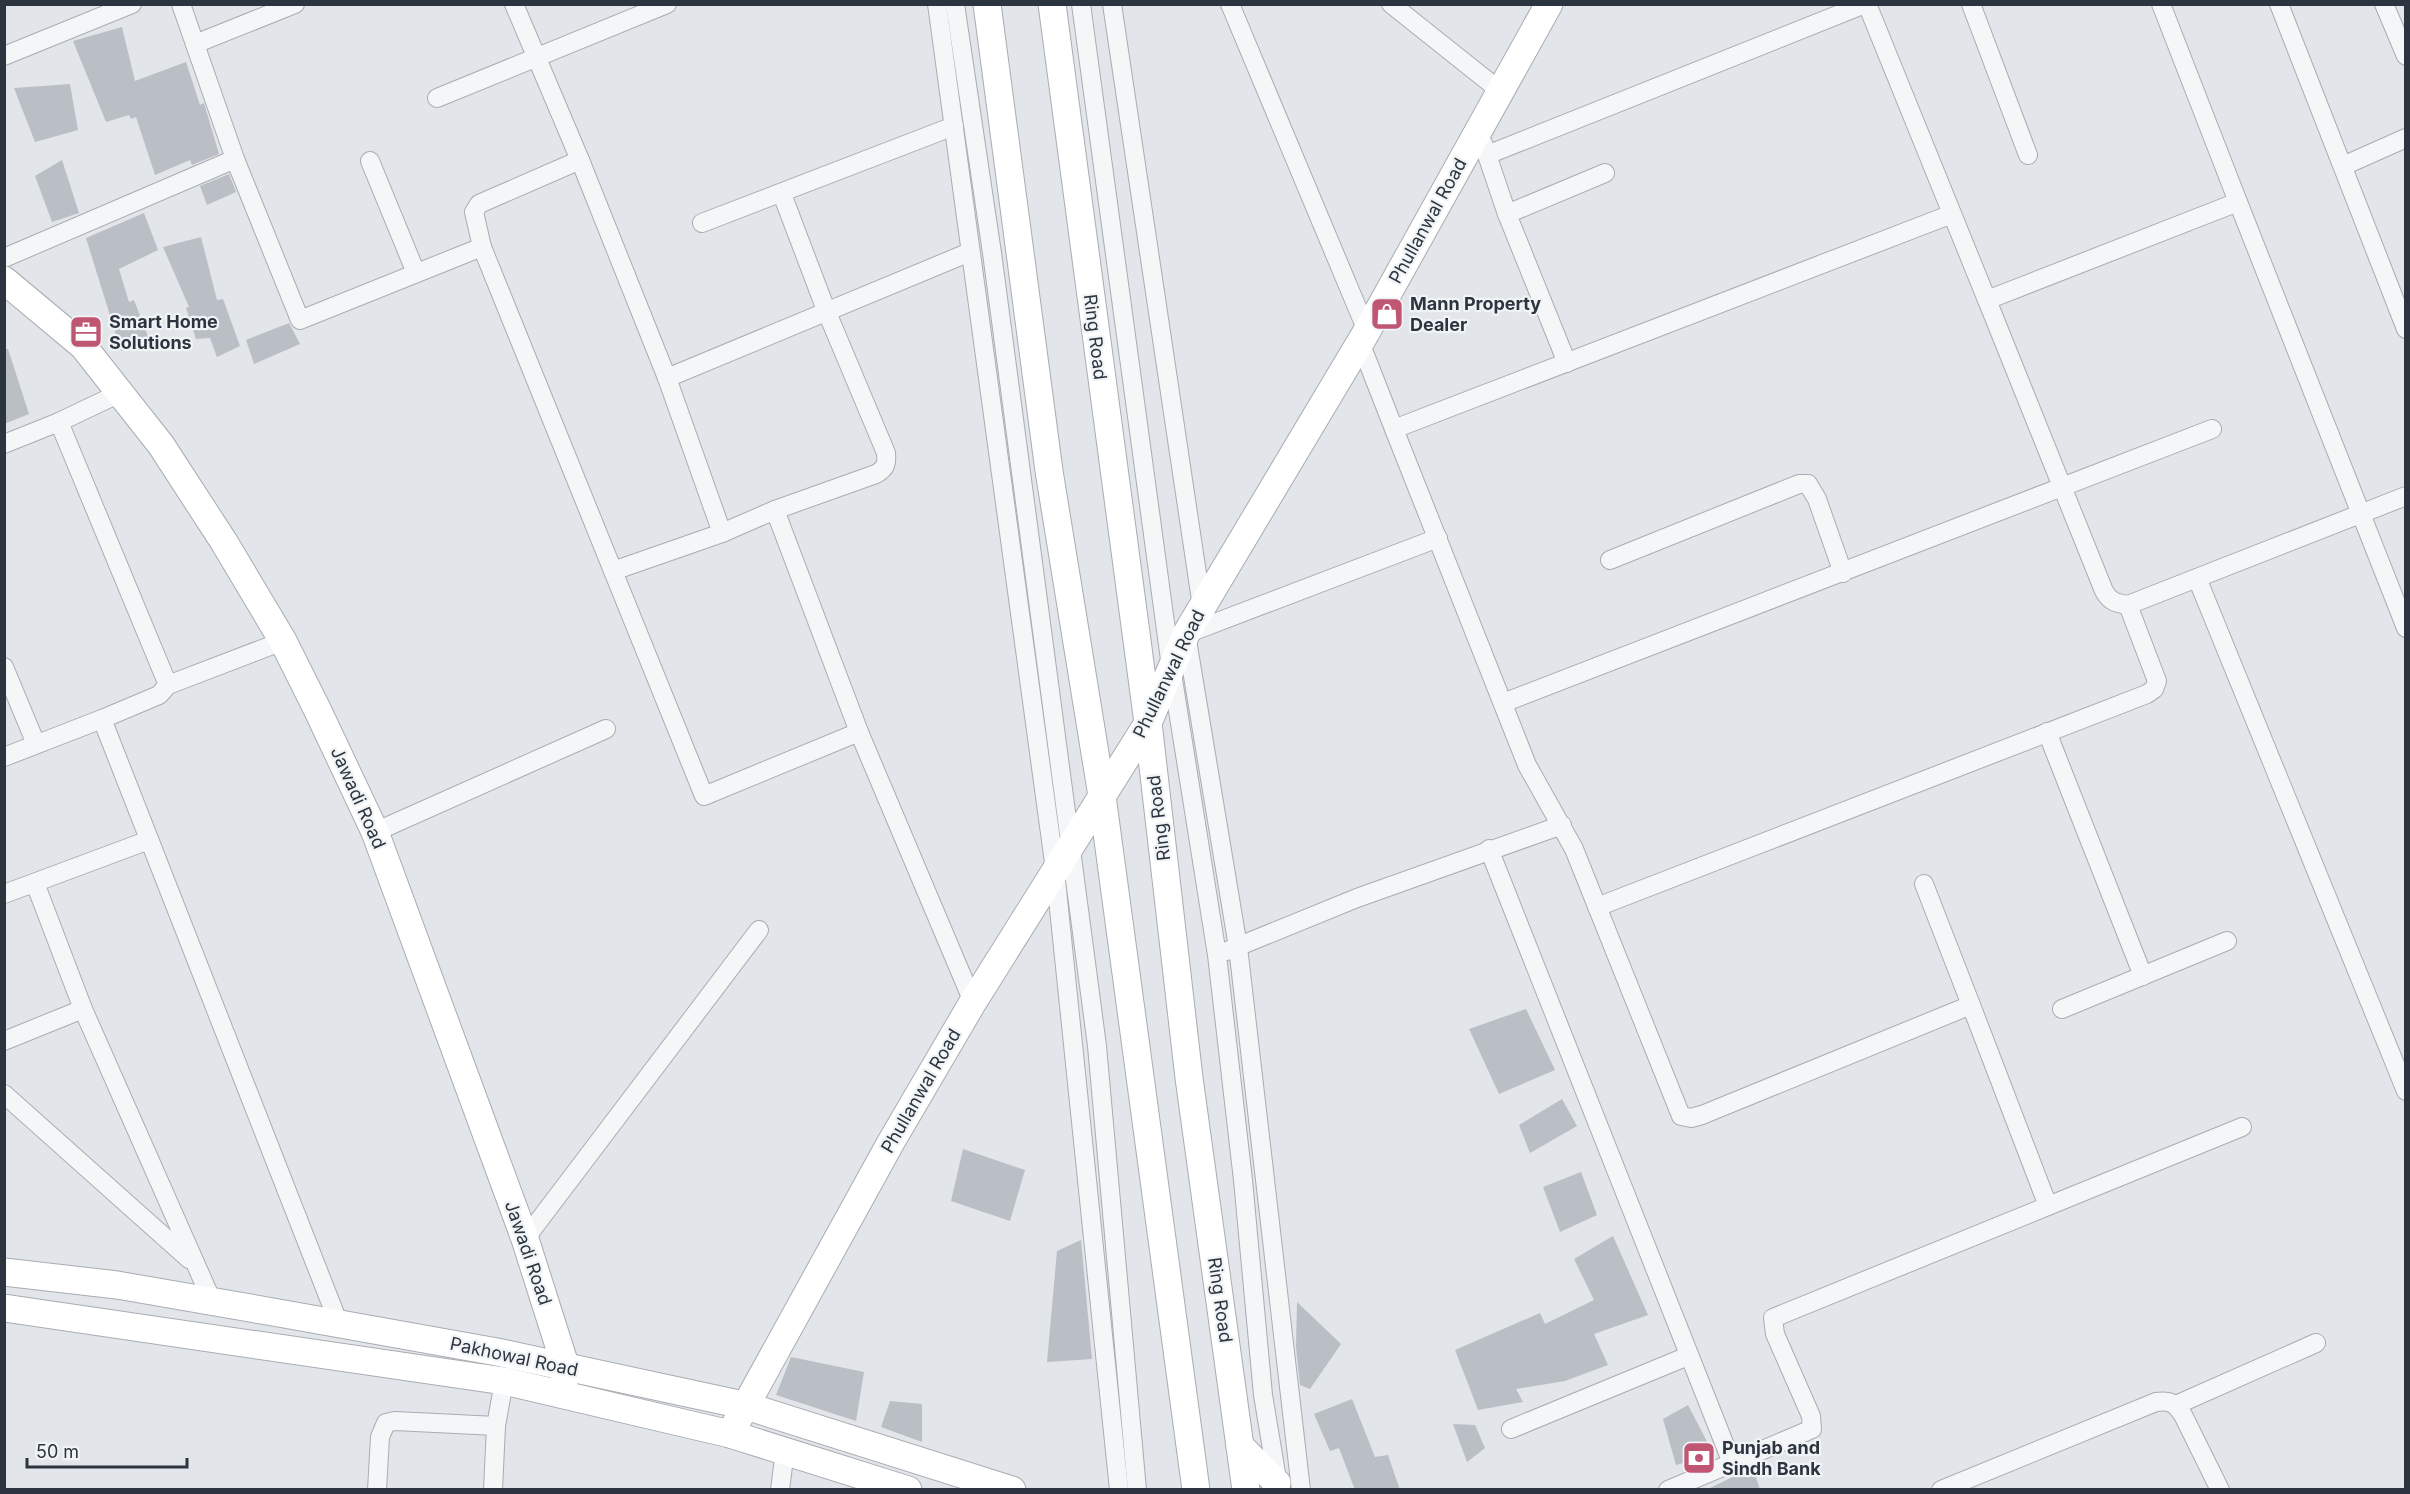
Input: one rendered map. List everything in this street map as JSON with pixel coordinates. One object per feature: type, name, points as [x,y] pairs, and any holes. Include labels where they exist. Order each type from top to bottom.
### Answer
[{"type":"street","points":[[4,56],[104,10],[132,4]]},
{"type":"street","points":[[181,4],[235,159],[300,320],[482,246]]},
{"type":"street","points":[[195,44],[262,11],[295,4]]},
{"type":"street","points":[[514,4],[535,59],[580,160],[667,378],[722,533]]},
{"type":"street","points":[[437,98],[667,4]]},
{"type":"street","points":[[937,4],[1055,870],[1119,1490]]},
{"type":"street","points":[[955,4],[994,265],[1097,1046],[1137,1490]]},
{"type":"street","points":[[987,4],[1048,471],[1102,796],[1196,1490]]},
{"type":"street","name":"Ring Road","points":[[1052,4],[1148,723],[1191,1090],[1246,1490]]},
{"type":"street","points":[[1081,4],[1171,667],[1217,955],[1243,1180],[1260,1368],[1286,1487]]},
{"type":"street","points":[[1112,4],[1202,607]]},
{"type":"street","points":[[1230,4],[1363,336],[1394,429],[1527,765],[1562,825],[1676,1107],[1682,1116],[1690,1118],[1971,1005]]},
{"type":"street","points":[[1391,4],[1499,90]]},
{"type":"street","name":"Phullanwal Road","points":[[730,1434],[743,1405],[891,1142],[973,1002],[1148,723],[1186,634],[1363,336],[1483,142],[1499,90],[1549,4]]},
{"type":"street","points":[[1567,363],[1507,214],[1483,142],[1866,4],[2108,599],[2128,605],[2406,496]]},
{"type":"street","points":[[1971,4],[2028,154]]},
{"type":"street","points":[[2161,4],[2360,515],[2406,627]]},
{"type":"street","points":[[2279,4],[2406,329]]},
{"type":"street","points":[[2384,4],[2406,56]]},
{"type":"street","points":[[702,223],[954,126]]},
{"type":"street","points":[[2343,166],[2406,138]]},
{"type":"street","points":[[4,258],[235,159]]},
{"type":"street","points":[[580,160],[479,204],[474,212],[482,246],[704,795],[859,732]]},
{"type":"street","points":[[370,161],[416,273]]},
{"type":"street","points":[[1507,214],[1605,173]]},
{"type":"street","points":[[613,571],[722,533],[775,510],[876,474],[884,469],[887,463],[886,453],[826,310],[782,194]]},
{"type":"street","points":[[1987,300],[2238,202]]},
{"type":"street","points":[[1394,429],[1952,214]]},
{"type":"street","points":[[667,378],[970,252]]},
{"type":"street","name":"Jawadi Road","points":[[8,287],[83,346],[120,393],[160,445],[197,500],[283,641],[347,769],[375,832],[525,1239],[566,1368],[562,1394]]},
{"type":"street","points":[[4,444],[59,422],[120,393]]},
{"type":"street","points":[[59,422],[168,685]]},
{"type":"street","points":[[1503,703],[2062,489],[2212,429]]},
{"type":"street","points":[[1610,560],[1799,484],[1808,484],[1817,499],[1843,573]]},
{"type":"street","points":[[775,510],[859,732],[973,1002]]},
{"type":"street","points":[[1286,1487],[1286,1369],[1238,947],[1186,634],[1438,538]]},
{"type":"street","points":[[2197,578],[2406,1091]]},
{"type":"street","points":[[1597,907],[2154,689],[2157,681],[2128,605]]},
{"type":"street","points":[[4,757],[159,694],[168,685],[283,641]]},
{"type":"street","points":[[4,667],[36,744]]},
{"type":"street","points":[[102,719],[339,1324]]},
{"type":"street","points":[[375,832],[606,729]]},
{"type":"street","points":[[2047,732],[2143,976]]},
{"type":"street","points":[[1217,955],[1489,849],[1562,825]]},
{"type":"street","points":[[4,894],[149,840]]},
{"type":"street","points":[[1489,849],[1732,1463]]},
{"type":"street","points":[[35,883],[83,1009],[212,1301]]},
{"type":"street","points":[[1924,884],[2048,1206]]},
{"type":"street","points":[[525,1239],[759,930]]},
{"type":"street","points":[[2062,1009],[2226,941]]},
{"type":"street","points":[[4,1041],[83,1009]]},
{"type":"street","points":[[4,1094],[195,1264]]},
{"type":"street","points":[[1668,1490],[1812,1429],[1811,1416],[1775,1334],[1773,1318],[2242,1127]]},
{"type":"street","points":[[1243,1180],[1264,1178]]},
{"type":"street","name":"Pakhowal Road","points":[[4,1272],[117,1285],[212,1301],[566,1368],[743,1405],[1012,1490]]},
{"type":"street","name":"Pakhowal Road","points":[[4,1308],[504,1381],[730,1434],[908,1490]]},
{"type":"street","points":[[2176,1405],[2316,1343]]},
{"type":"street","points":[[1511,1429],[1688,1356]]},
{"type":"street","points":[[1260,1368],[1286,1369]]},
{"type":"street","points":[[493,1490],[496,1426],[504,1381]]},
{"type":"street","points":[[1941,1490],[2156,1402],[2168,1401],[2176,1405],[2220,1490]]},
{"type":"street","points":[[377,1490],[380,1437],[386,1423],[395,1421],[496,1426]]},
{"type":"street","points":[[1240,1446],[1286,1487]]},
{"type":"street","points":[[780,1490],[785,1450]]},
{"type":"building","points":[[122,27],[135,81],[186,62],[200,105],[204,103],[219,154],[192,165],[190,160],[155,175],[136,117],[131,119],[129,115],[106,122],[73,41]]},
{"type":"building","points":[[70,84],[78,130],[35,142],[14,88]]},
{"type":"building","points":[[62,160],[79,213],[52,222],[35,176]]},
{"type":"building","points":[[229,174],[236,192],[207,205],[200,186]]},
{"type":"building","points":[[144,213],[158,250],[119,269],[129,302],[134,300],[149,339],[121,351],[86,238]]},
{"type":"building","points":[[201,237],[217,300],[223,299],[240,346],[217,357],[210,338],[196,339],[186,308],[189,307],[163,247]]},
{"type":"building","points":[[289,323],[300,344],[254,364],[246,340]]},
{"type":"building","points":[[4,349],[8,349],[29,414],[4,424]]},
{"type":"building","points":[[1526,1009],[1555,1070],[1499,1094],[1469,1029]]},
{"type":"building","points":[[1562,1099],[1577,1126],[1530,1153],[1519,1125]]},
{"type":"building","points":[[963,1149],[1025,1170],[1010,1221],[951,1201]]},
{"type":"building","points":[[1581,1172],[1597,1215],[1560,1232],[1543,1187]]},
{"type":"building","points":[[1613,1236],[1648,1315],[1594,1334],[1608,1365],[1565,1381],[1516,1389],[1523,1402],[1478,1410],[1455,1350],[1540,1313],[1545,1324],[1594,1300],[1574,1259]]},
{"type":"building","points":[[1081,1240],[1092,1359],[1047,1362],[1057,1251]]},
{"type":"building","points":[[1297,1302],[1341,1344],[1310,1389],[1300,1385],[1296,1347]]},
{"type":"building","points":[[791,1357],[864,1372],[856,1421],[776,1395]]},
{"type":"building","points":[[1352,1399],[1375,1457],[1388,1455],[1400,1490],[1355,1490],[1339,1448],[1330,1451],[1314,1414]]},
{"type":"building","points":[[890,1401],[922,1404],[922,1442],[881,1427]]},
{"type":"building","points":[[1688,1405],[1714,1455],[1676,1465],[1663,1419]]},
{"type":"building","points":[[1453,1424],[1475,1425],[1485,1448],[1467,1462]]},
{"type":"building","points":[[1753,1467],[1760,1490],[1706,1490]]},
{"type":"place","name":"Mann Property Dealer","points":[[1387,314]]},
{"type":"place","name":"Smart Home Solutions","points":[[86,332]]},
{"type":"place","name":"Punjab and Sindh Bank","points":[[1699,1458]]}]
